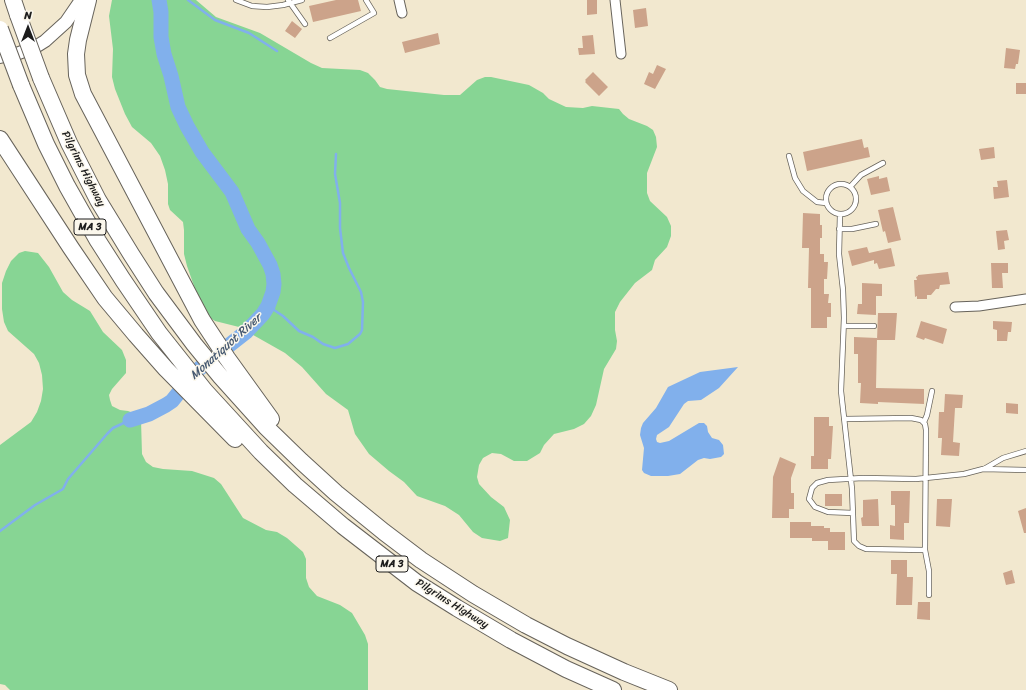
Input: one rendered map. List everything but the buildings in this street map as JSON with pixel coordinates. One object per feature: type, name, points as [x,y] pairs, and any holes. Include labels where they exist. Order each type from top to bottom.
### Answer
[{"type":"highway","points":[[88,0],[76,47],[76,68],[80,87],[208,331],[227,372]]},
{"type":"highway","name":"Pilgrims Highway","points":[[15,8],[41,78],[69,143],[98,200],[156,293],[194,344],[227,372],[314,469],[347,503],[421,560],[499,610],[539,632],[582,653],[669,690]]},
{"type":"highway","name":"Pilgrims Highway","points":[[0,28],[21,85],[46,144],[90,227],[131,293],[178,358],[201,396],[343,526],[417,582],[475,619],[539,655],[613,690]]},
{"type":"highway","points":[[0,139],[96,285],[125,322],[166,369],[201,396]]},
{"type":"main road","points":[[0,57],[19,53],[45,41],[66,22],[81,0]]},
{"type":"street","points":[[399,0],[402,13]]},
{"type":"street","points":[[615,0],[621,54]]},
{"type":"street","points":[[954,307],[979,306],[1026,300]]},
{"type":"lane","points":[[236,0],[248,5],[259,7],[275,6],[302,0]]},
{"type":"lane","points":[[330,38],[374,13],[366,0]]},
{"type":"lane","points":[[289,2],[305,24]]},
{"type":"lane","points":[[789,156],[795,178],[803,191],[817,202],[826,203]]},
{"type":"lane","points":[[850,187],[861,175],[883,163]]},
{"type":"lane","points":[[842,185],[850,187],[856,194],[855,205],[850,211],[840,214],[832,211],[826,203],[826,194],[832,187],[842,185]]},
{"type":"lane","points":[[840,214],[839,254],[843,290],[844,326],[841,384],[852,479],[854,537],[856,544],[866,549],[924,550]]},
{"type":"lane","points":[[839,229],[852,229],[876,224]]},
{"type":"lane","points":[[844,326],[874,326]]},
{"type":"lane","points":[[929,596],[929,571],[924,550],[926,430],[924,422],[928,415],[932,391]]},
{"type":"lane","points":[[844,418],[911,418],[924,422]]},
{"type":"lane","points":[[984,469],[1003,458],[1026,451]]},
{"type":"lane","points":[[853,513],[833,513],[824,511],[812,505],[809,499],[812,488],[817,483],[824,480],[926,478],[964,474],[984,469],[1026,470]]},
{"type":"green space","points":[[112,0],[196,0],[216,17],[260,33],[311,63],[322,68],[360,70],[368,73],[380,87],[387,89],[444,95],[460,95],[477,80],[485,77],[491,77],[529,85],[543,93],[549,99],[566,107],[583,108],[592,106],[619,109],[629,119],[653,130],[656,137],[657,147],[647,173],[647,193],[650,201],[667,217],[671,226],[671,236],[667,247],[655,260],[652,270],[635,283],[620,302],[615,312],[615,330],[617,341],[616,349],[604,369],[596,405],[591,416],[584,424],[574,429],[554,434],[544,445],[540,453],[527,461],[514,461],[501,454],[492,453],[483,458],[479,465],[477,477],[479,484],[491,497],[504,507],[510,520],[508,538],[500,541],[482,538],[473,532],[459,515],[445,506],[417,496],[404,482],[369,454],[355,434],[348,410],[326,394],[302,367],[285,353],[239,327],[215,321],[209,317],[200,303],[187,266],[184,254],[183,222],[170,210],[168,204],[168,184],[160,156],[151,143],[132,127],[115,89],[112,77],[113,49],[109,16]]},
{"type":"green space","points":[[25,251],[38,253],[49,267],[63,292],[72,300],[90,311],[103,332],[122,350],[126,360],[126,373],[112,389],[109,395],[110,400],[112,406],[120,410],[136,414],[141,420],[142,454],[146,462],[153,467],[192,471],[214,478],[221,484],[243,518],[266,530],[277,532],[287,538],[303,552],[306,559],[306,578],[309,587],[317,596],[340,605],[352,613],[365,635],[368,644],[368,690],[10,690],[5,685],[0,684],[0,445],[31,422],[41,401],[43,389],[39,363],[34,354],[8,331],[4,322],[2,309],[2,283],[6,271],[11,261],[19,253]]},
{"type":"water","points":[[738,367],[719,388],[701,400],[688,401],[684,404],[669,427],[657,435],[656,439],[657,442],[660,443],[669,441],[699,423],[704,423],[707,426],[708,432],[712,438],[719,440],[723,445],[724,454],[721,457],[710,459],[704,458],[698,460],[680,474],[651,476],[644,473],[642,470],[644,448],[640,435],[641,428],[643,423],[656,408],[668,387],[700,372]]},
{"type":"waterway","name":"Monatiquot River","points":[[130,420],[149,414],[172,401],[195,372],[246,332],[263,314],[268,306],[274,284],[270,265],[258,243],[248,229],[232,192],[202,152],[178,107],[164,54],[161,37],[161,12],[159,0]]},
{"type":"waterway","points":[[188,0],[215,20],[249,33],[277,51]]},
{"type":"waterway","points":[[268,306],[283,316],[299,331],[313,337],[323,344],[335,348],[348,344],[360,334],[362,330],[363,302],[361,292],[343,253],[340,228],[340,203],[335,174],[336,154]]},
{"type":"waterway","name":"Monatiquot River","points":[[0,531],[35,505],[63,489],[68,479],[107,434],[113,428],[130,420]]}]
